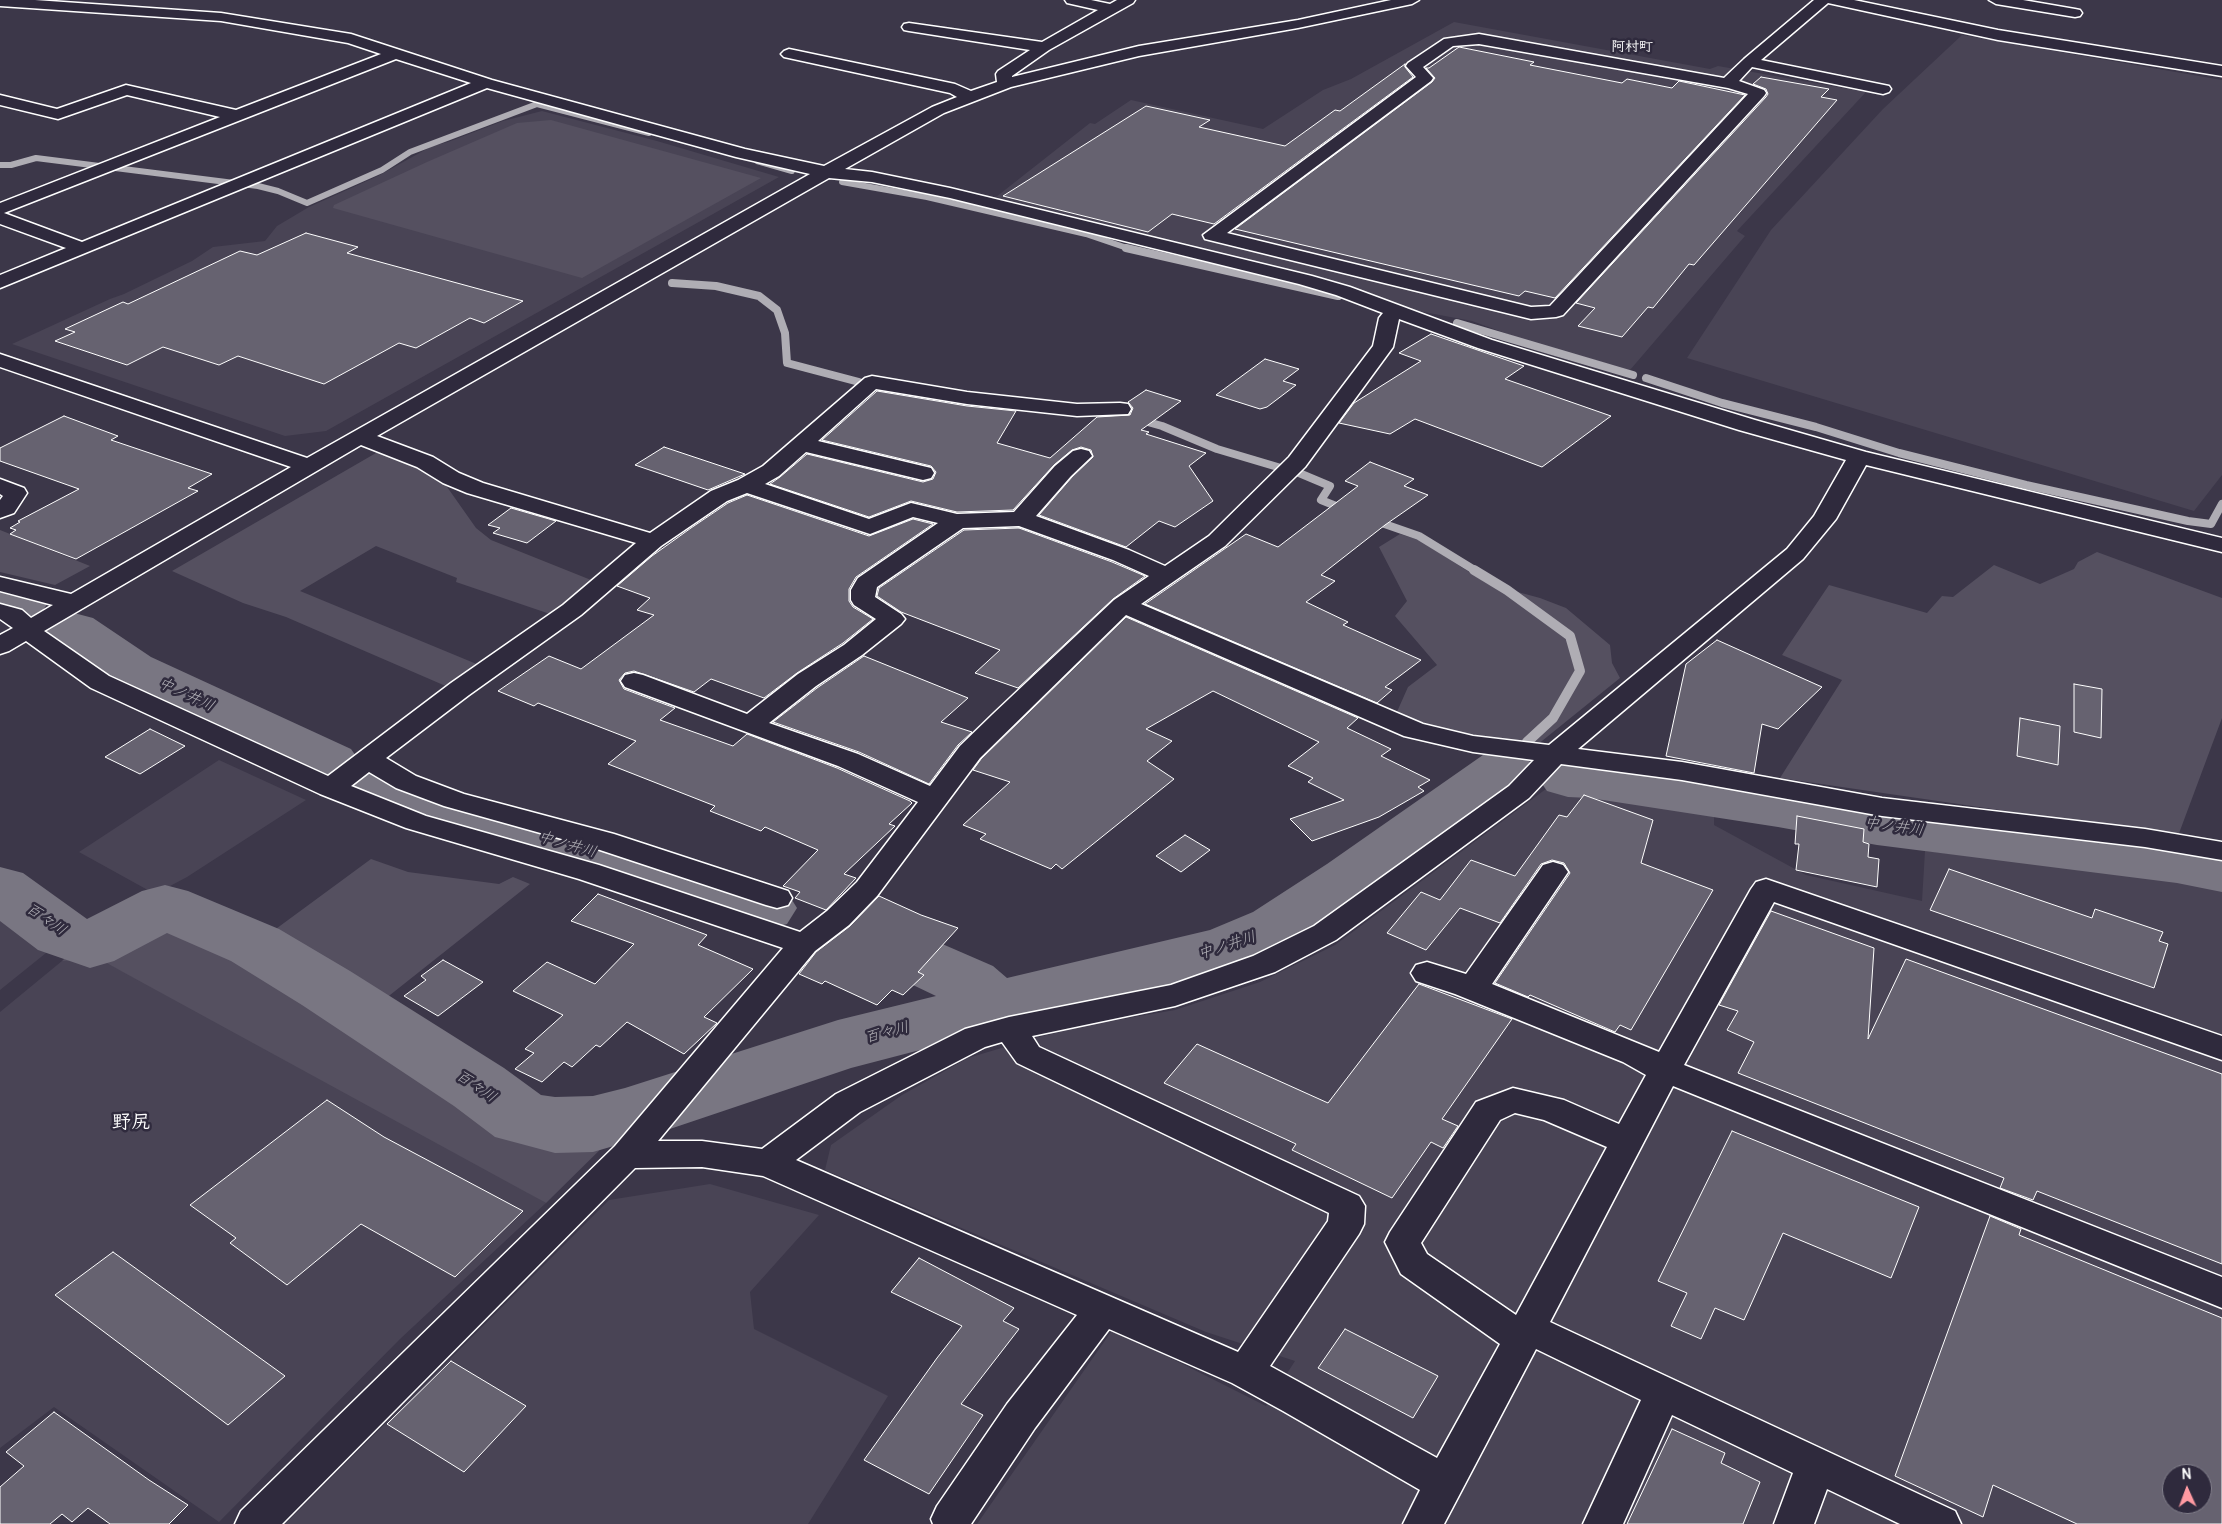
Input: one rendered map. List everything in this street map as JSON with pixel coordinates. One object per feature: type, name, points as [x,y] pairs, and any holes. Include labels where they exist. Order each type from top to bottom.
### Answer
[{"type":"street","points":[[1072,0],[1112,9]]},
{"type":"street","points":[[1005,84],[1004,74],[1044,47],[1128,0]]},
{"type":"street","points":[[0,646],[72,602],[309,466],[938,110],[1005,84],[1139,51],[1307,22],[1412,0]]},
{"type":"street","points":[[1728,83],[1749,62],[1823,0]]},
{"type":"street","points":[[1834,0],[1998,35],[2222,71]]},
{"type":"street","points":[[1996,0],[2075,13]]},
{"type":"street","points":[[2053,44],[2085,1]]},
{"type":"street","points":[[0,2],[221,17],[351,39],[486,83],[742,153],[826,172],[872,177],[950,193],[1167,245],[1314,283],[1343,291],[1485,344],[1859,457],[2222,545]]},
{"type":"street","points":[[909,27],[1044,47]]},
{"type":"street","points":[[1479,39],[1728,83],[1758,93],[1556,311],[1530,314],[1212,235],[1425,78],[1414,66],[1449,42],[1479,39]]},
{"type":"street","points":[[0,209],[235,115],[398,53]]},
{"type":"street","points":[[789,54],[955,90],[971,98]]},
{"type":"street","points":[[1749,62],[1883,89]]},
{"type":"street","points":[[0,282],[486,83]]},
{"type":"street","points":[[0,100],[58,114],[126,90],[235,115]]},
{"type":"street","points":[[0,218],[82,248]]},
{"type":"street","points":[[255,1524],[627,1155],[804,944],[838,918],[867,889],[976,746],[1123,605],[1217,541],[1296,462],[1383,347],[1389,318],[1395,312]]},
{"type":"street","points":[[0,360],[309,466]]},
{"type":"street","points":[[330,788],[460,689],[572,610],[653,541],[719,496],[746,485],[771,471],[872,382],[977,399],[1076,410],[1120,409]]},
{"type":"street","points":[[360,437],[426,462],[451,478],[475,488],[653,541]]},
{"type":"street","points":[[801,444],[924,473]]},
{"type":"street","points":[[1021,519],[1063,471],[1081,456]]},
{"type":"street","points":[[768,1163],[848,1103],[976,1036],[1175,995],[1264,964],[1325,933],[1520,792],[1556,754],[1794,554],[1824,519],[1859,457]]},
{"type":"street","points":[[746,485],[870,527],[911,510],[957,521],[1021,519],[1121,555],[1166,575]]},
{"type":"street","points":[[0,486],[16,493],[6,508],[0,511]]},
{"type":"street","points":[[750,726],[807,680],[853,650],[892,619],[863,600],[863,590],[867,583],[957,521]]},
{"type":"street","points":[[0,584],[72,602]]},
{"type":"street","points":[[1123,605],[1414,730],[1473,744],[1682,771],[1882,807],[2145,838],[2222,851]]},
{"type":"street","points":[[0,611],[13,615],[42,642],[100,682],[330,788],[416,822],[663,876],[777,898]]},
{"type":"street","points":[[634,680],[750,726],[848,760],[935,799]]},
{"type":"street","points":[[368,760],[406,782],[454,800],[604,841],[663,876],[804,944]]},
{"type":"street","points":[[1472,989],[1553,872]]},
{"type":"street","points":[[1423,1524],[1665,1070],[1766,889],[2222,1048]]},
{"type":"street","points":[[1427,973],[1634,1054],[1665,1070],[2222,1293]]},
{"type":"street","points":[[1009,1028],[1028,1055],[1347,1206],[1346,1224],[1244,1372]]},
{"type":"street","points":[[1627,1142],[1552,1109],[1513,1100],[1488,1111],[1403,1242],[1414,1264],[1525,1334],[1663,1393],[1941,1524]]},
{"type":"street","points":[[627,1155],[702,1154],[768,1163],[1244,1372],[1297,1399],[1446,1483]]},
{"type":"street","points":[[951,1519],[1020,1416],[1102,1310]]},
{"type":"street","points":[[1603,1524],[1663,1393]]},
{"type":"street","points":[[1794,1524],[1816,1465]]},
{"type":"shaded area","points":[[1454,22],[1710,69],[1718,66],[1866,92],[1737,231],[1745,236],[1630,370],[1524,340],[1472,321],[1418,311],[1343,284],[996,197],[1090,123],[1095,124],[1131,100],[1263,129],[1323,90],[1351,79]]},
{"type":"shaded area","points":[[1962,35],[2222,80],[2222,475],[2194,511],[1687,358],[1771,230],[1883,109]]},
{"type":"shaded area","points":[[542,111],[657,141],[779,177],[326,431],[285,436],[12,344],[124,294],[192,261],[213,247],[265,241],[277,226],[309,207],[378,176],[432,146],[448,142],[503,121]]},
{"type":"shaded area","points":[[551,120],[761,178],[582,278],[333,208],[334,205],[427,162],[517,123]]},
{"type":"shaded area","points":[[386,452],[431,473],[445,484],[476,528],[491,540],[591,580],[576,598],[550,614],[456,582],[457,578],[376,546],[300,591],[479,665],[448,687],[286,617],[243,603],[172,571],[376,453]]},
{"type":"shaded area","points":[[0,530],[90,566],[55,585],[0,572]]},
{"type":"shaded area","points":[[1400,534],[1419,540],[1488,584],[1540,598],[1566,608],[1610,645],[1612,663],[1620,678],[1537,745],[1459,734],[1396,714],[1408,687],[1437,665],[1395,616],[1407,601],[1379,547]]},
{"type":"shaded area","points":[[2097,552],[2222,598],[2222,718],[2178,836],[1780,778],[1842,680],[1782,655],[1829,585],[1927,613],[1942,596],[1953,597],[1994,565],[2040,584],[2074,569],[2078,562]]},
{"type":"shaded area","points":[[219,760],[306,800],[187,877],[155,894],[79,852]]},
{"type":"shaded area","points":[[1550,786],[1631,794],[1714,806],[1714,825],[1806,875],[1922,901],[1925,851],[2018,861],[2019,855],[2088,862],[2178,877],[2222,888],[2222,1524],[977,1524],[1113,1329],[1266,1406],[1295,1361],[1206,1332],[825,1170],[831,1145],[902,1095],[968,1058],[1035,1038],[1088,1025],[1175,1010],[1260,982],[1335,945]]},
{"type":"shaded area","points":[[371,859],[408,872],[499,884],[513,877],[530,884],[385,999],[269,934]]},
{"type":"shaded area","points":[[0,899],[60,945],[51,949],[0,990]]},
{"type":"shaded area","points":[[161,917],[251,957],[511,1125],[560,1135],[607,1130],[616,1134],[546,1203],[101,960],[62,961],[72,951],[95,950]]},
{"type":"shaded area","points":[[101,960],[347,1088],[546,1203],[400,1339],[219,1522],[54,1407],[0,1448],[0,1012],[62,961]]},
{"type":"shaded area","points":[[710,1184],[819,1215],[750,1292],[754,1329],[888,1396],[808,1524],[285,1524],[609,1200]]},
{"type":"building","points":[[1459,47],[1534,62],[1530,65],[1622,83],[1627,79],[1672,88],[1679,81],[1745,95],[1555,298],[1525,291],[1519,296],[1235,229],[1432,82],[1435,78],[1426,68],[1429,68]]},
{"type":"building","points":[[1405,64],[1405,67],[1413,77],[1214,224],[1172,214],[1148,232],[1003,196],[1146,106],[1210,120],[1199,127],[1285,146],[1335,110],[1340,111]]},
{"type":"building","points":[[1761,77],[1829,89],[1821,97],[1837,100],[1694,265],[1689,264],[1653,308],[1648,307],[1622,337],[1578,326],[1595,308],[1576,303],[1766,97],[1768,94],[1766,89],[1753,84]]},
{"type":"building","points":[[306,233],[358,247],[347,253],[523,301],[484,323],[470,318],[416,348],[399,343],[324,384],[238,356],[219,365],[163,347],[127,365],[55,341],[75,332],[65,329],[123,302],[128,304],[240,251],[257,255]]},
{"type":"building","points":[[1431,334],[1524,366],[1505,379],[1611,416],[1542,467],[1415,419],[1390,434],[1339,423],[1354,403],[1421,361],[1399,353]]},
{"type":"building","points":[[1265,359],[1299,369],[1283,381],[1296,385],[1267,407],[1260,409],[1216,395]]},
{"type":"building","points":[[1146,390],[1181,401],[1141,430],[1149,432],[1146,434],[1206,453],[1189,466],[1213,501],[1175,527],[1159,521],[1126,547],[1039,515],[1072,477],[1093,457],[1091,450],[1081,447],[1072,450],[1054,465],[1013,510],[957,512],[911,501],[869,517],[770,484],[807,454],[923,482],[933,479],[936,472],[931,466],[822,440],[877,391],[967,406],[1016,411],[997,443],[1050,458],[1097,417],[1130,415],[1133,408],[1128,402]]},
{"type":"building","points":[[64,416],[118,436],[111,440],[212,474],[188,488],[198,491],[76,559],[10,534],[16,530],[10,528],[20,522],[18,521],[79,489],[0,461],[0,448]]},
{"type":"building","points":[[664,447],[745,474],[708,490],[635,465]]},
{"type":"building","points":[[1370,462],[1414,479],[1404,486],[1428,495],[1385,525],[1321,575],[1335,581],[1306,602],[1348,622],[1343,625],[1421,660],[1385,687],[1392,690],[1377,703],[1145,604],[1246,534],[1278,547],[1358,486],[1345,481]]},
{"type":"building","points":[[747,495],[869,536],[913,519],[933,524],[856,577],[849,589],[849,601],[853,607],[873,619],[843,643],[797,673],[764,698],[711,679],[694,692],[634,671],[625,673],[619,680],[624,689],[675,708],[660,720],[733,746],[747,734],[837,768],[912,803],[889,824],[895,826],[844,874],[856,878],[826,910],[795,898],[800,892],[783,886],[818,850],[765,827],[761,831],[710,811],[715,806],[608,764],[636,741],[538,703],[534,706],[498,691],[549,656],[581,669],[654,615],[637,610],[650,598],[617,586],[652,556],[691,528],[728,503]]},
{"type":"building","points":[[511,508],[556,521],[527,543],[493,533],[500,528],[488,525]]},
{"type":"building","points":[[1019,528],[1145,576],[1113,599],[1018,688],[975,673],[1000,650],[901,612],[877,596],[879,588],[964,530]]},
{"type":"building","points":[[1126,617],[1358,718],[1347,728],[1391,749],[1381,756],[1430,780],[1418,787],[1424,791],[1379,817],[1312,841],[1290,819],[1344,800],[1308,782],[1313,778],[1288,766],[1319,742],[1213,691],[1146,729],[1172,741],[1147,761],[1174,779],[1062,869],[1056,864],[1051,869],[980,839],[986,834],[963,825],[1010,782],[973,770],[981,759]]},
{"type":"building","points":[[1717,640],[1822,687],[1778,729],[1762,724],[1754,773],[1666,756],[1686,664]]},
{"type":"building","points":[[864,656],[968,698],[941,722],[972,732],[958,745],[929,784],[859,752],[773,722],[817,688]]},
{"type":"building","points":[[2074,684],[2102,689],[2101,738],[2074,732]]},
{"type":"building","points":[[2020,718],[2060,726],[2058,765],[2017,756]]},
{"type":"building","points":[[150,729],[185,746],[140,774],[105,757]]},
{"type":"building","points":[[1584,795],[1653,820],[1641,863],[1713,890],[1631,1030],[1620,1025],[1615,1032],[1530,995],[1528,997],[1495,983],[1570,873],[1564,863],[1552,860],[1541,864],[1500,923],[1460,908],[1426,950],[1387,933],[1421,892],[1440,900],[1471,860],[1515,876],[1559,815],[1567,817]]},
{"type":"building","points":[[1797,816],[1864,829],[1863,842],[1869,844],[1868,857],[1879,859],[1877,887],[1796,870],[1799,844],[1795,844]]},
{"type":"building","points":[[1185,835],[1210,850],[1181,872],[1156,856]]},
{"type":"building","points":[[1949,869],[2092,918],[2095,909],[2163,932],[2159,941],[2168,944],[2154,988],[1930,910]]},
{"type":"building","points":[[598,894],[707,935],[698,945],[753,969],[704,1017],[717,1023],[684,1054],[627,1022],[600,1047],[596,1045],[572,1067],[564,1062],[542,1082],[515,1069],[534,1053],[525,1049],[563,1015],[513,991],[547,962],[595,984],[634,944],[571,921]]},
{"type":"building","points":[[879,896],[921,915],[958,928],[918,972],[924,975],[903,995],[892,990],[877,1005],[825,981],[822,984],[799,974],[816,952],[850,926]]},
{"type":"building","points":[[1771,911],[1874,948],[1868,1039],[1906,959],[2222,1074],[2222,1264],[2037,1191],[2033,1200],[2000,1188],[2004,1178],[1738,1073],[1754,1042],[1727,1030],[1738,1011],[1719,1005]]},
{"type":"building","points":[[443,960],[483,982],[438,1016],[404,996],[426,980],[421,976]]},
{"type":"building","points":[[1419,984],[1512,1019],[1442,1119],[1458,1126],[1443,1148],[1431,1142],[1392,1198],[1292,1150],[1296,1144],[1164,1083],[1197,1044],[1328,1103]]},
{"type":"building","points":[[327,1100],[384,1137],[523,1211],[455,1277],[361,1224],[287,1285],[230,1243],[236,1238],[190,1205]]},
{"type":"building","points":[[1732,1131],[1919,1207],[1891,1278],[1783,1233],[1744,1320],[1715,1308],[1701,1339],[1671,1326],[1687,1293],[1658,1281]]},
{"type":"building","points":[[1990,1216],[2021,1229],[2019,1235],[2222,1318],[2222,1524],[2077,1524],[1993,1485],[1983,1517],[1895,1476]]},
{"type":"building","points":[[113,1252],[285,1376],[228,1425],[55,1295]]},
{"type":"building","points":[[919,1258],[1014,1308],[1003,1321],[1019,1329],[961,1404],[983,1415],[929,1494],[864,1460],[962,1326],[891,1292]]},
{"type":"building","points":[[1345,1329],[1438,1376],[1413,1418],[1318,1368]]},
{"type":"building","points":[[451,1361],[526,1406],[464,1472],[387,1424]]},
{"type":"building","points":[[54,1412],[149,1480],[188,1505],[169,1524],[110,1524],[88,1508],[72,1522],[62,1514],[50,1524],[0,1524],[0,1487],[24,1466],[6,1452]]},
{"type":"building","points":[[1672,1429],[1725,1453],[1721,1463],[1760,1482],[1743,1524],[1627,1524]]},
{"type":"waterway","points":[[0,165],[11,165],[36,158],[258,186],[278,191],[307,203],[382,170],[410,152],[537,104],[649,133]]},
{"type":"waterway","points":[[757,161],[792,171]]},
{"type":"waterway","points":[[842,182],[927,197],[1086,234],[1129,249]]},
{"type":"waterway","points":[[1129,249],[1338,296]]},
{"type":"waterway","points":[[672,283],[716,286],[759,296],[777,310],[785,333],[787,363],[859,382]]},
{"type":"waterway","points":[[1457,323],[1633,375]]},
{"type":"waterway","points":[[1646,378],[1722,403],[1816,427],[1899,453],[2026,485],[2188,521],[2211,524],[2222,504]]},
{"type":"waterway","points":[[1101,413],[1137,419],[1162,426],[1217,449],[1281,468]]},
{"type":"waterway","points":[[1299,473],[1330,486],[1321,500],[1346,510]]},
{"type":"waterway","points":[[1373,520],[1419,536],[1476,571]]},
{"type":"waterway","points":[[1474,570],[1507,590],[1570,636],[1580,671],[1553,718],[1527,742]]},
{"type":"waterway","name":"中ノ井川","points":[[0,597],[21,603]]},
{"type":"waterway","name":"中ノ井川","points":[[74,630],[131,669],[330,762]]},
{"type":"waterway","name":"百々川","points":[[0,888],[61,934],[90,945],[165,907],[255,945],[326,988],[479,1087],[521,1118],[555,1125],[593,1124],[629,1115],[838,1046],[1131,971],[1226,949],[1276,928],[1350,879],[1504,768]]},
{"type":"waterway","name":"中ノ井川","points":[[1568,778],[1590,779],[1778,807],[1877,825],[2177,862],[2222,871]]},
{"type":"waterway","name":"中ノ井川","points":[[370,780],[470,819],[570,845],[764,908]]},
{"type":"waterway","name":"中ノ井川","points":[[916,959],[969,983],[983,996],[1000,1004]]},
{"type":"district","name":"阿村町","points":[[1632,47]]},
{"type":"district","name":"野尻","points":[[131,1123]]}]
